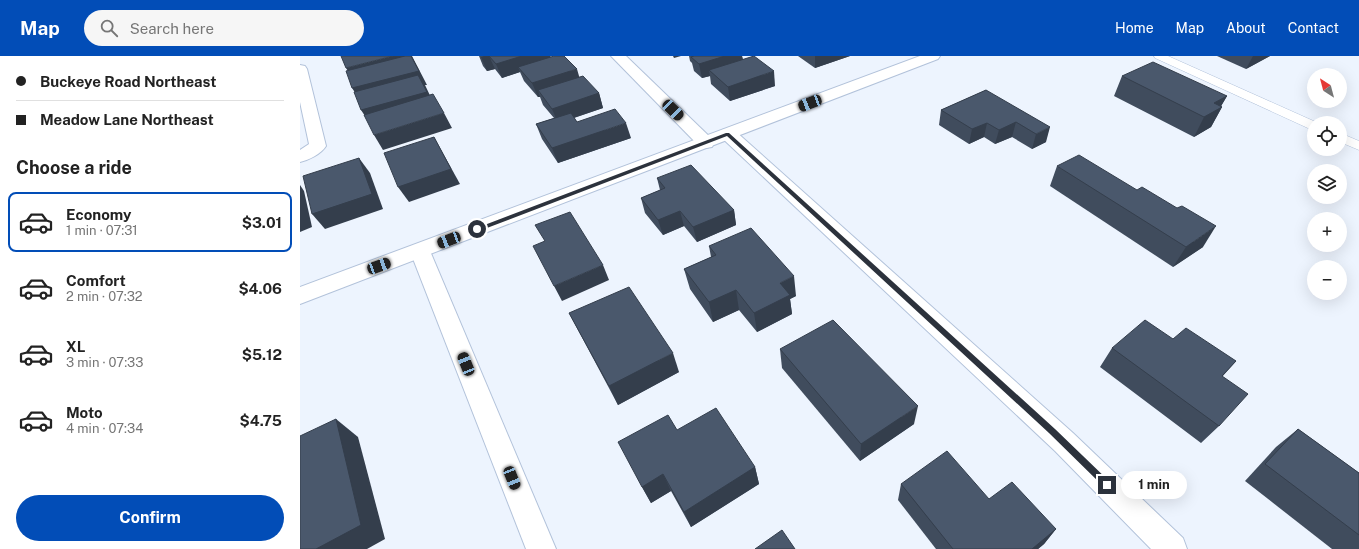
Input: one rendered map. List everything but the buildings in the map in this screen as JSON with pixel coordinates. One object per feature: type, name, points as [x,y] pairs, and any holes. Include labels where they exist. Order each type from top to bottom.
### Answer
[{"type":"street","points":[[618,56],[706,143]]},
{"type":"street","points":[[300,296],[933,56]]},
{"type":"street","points":[[300,69],[318,146],[300,157]]},
{"type":"street","points":[[728,134],[1064,442],[1172,549]]},
{"type":"street","points":[[420,251],[541,549]]},
{"type":"lane","points":[[1158,56],[1307,123]]},
{"type":"lane","points":[[1347,140],[1359,146]]},
{"type":"route","points":[[477,229],[728,134],[772,176],[817,215],[1064,442],[1107,485]]}]
